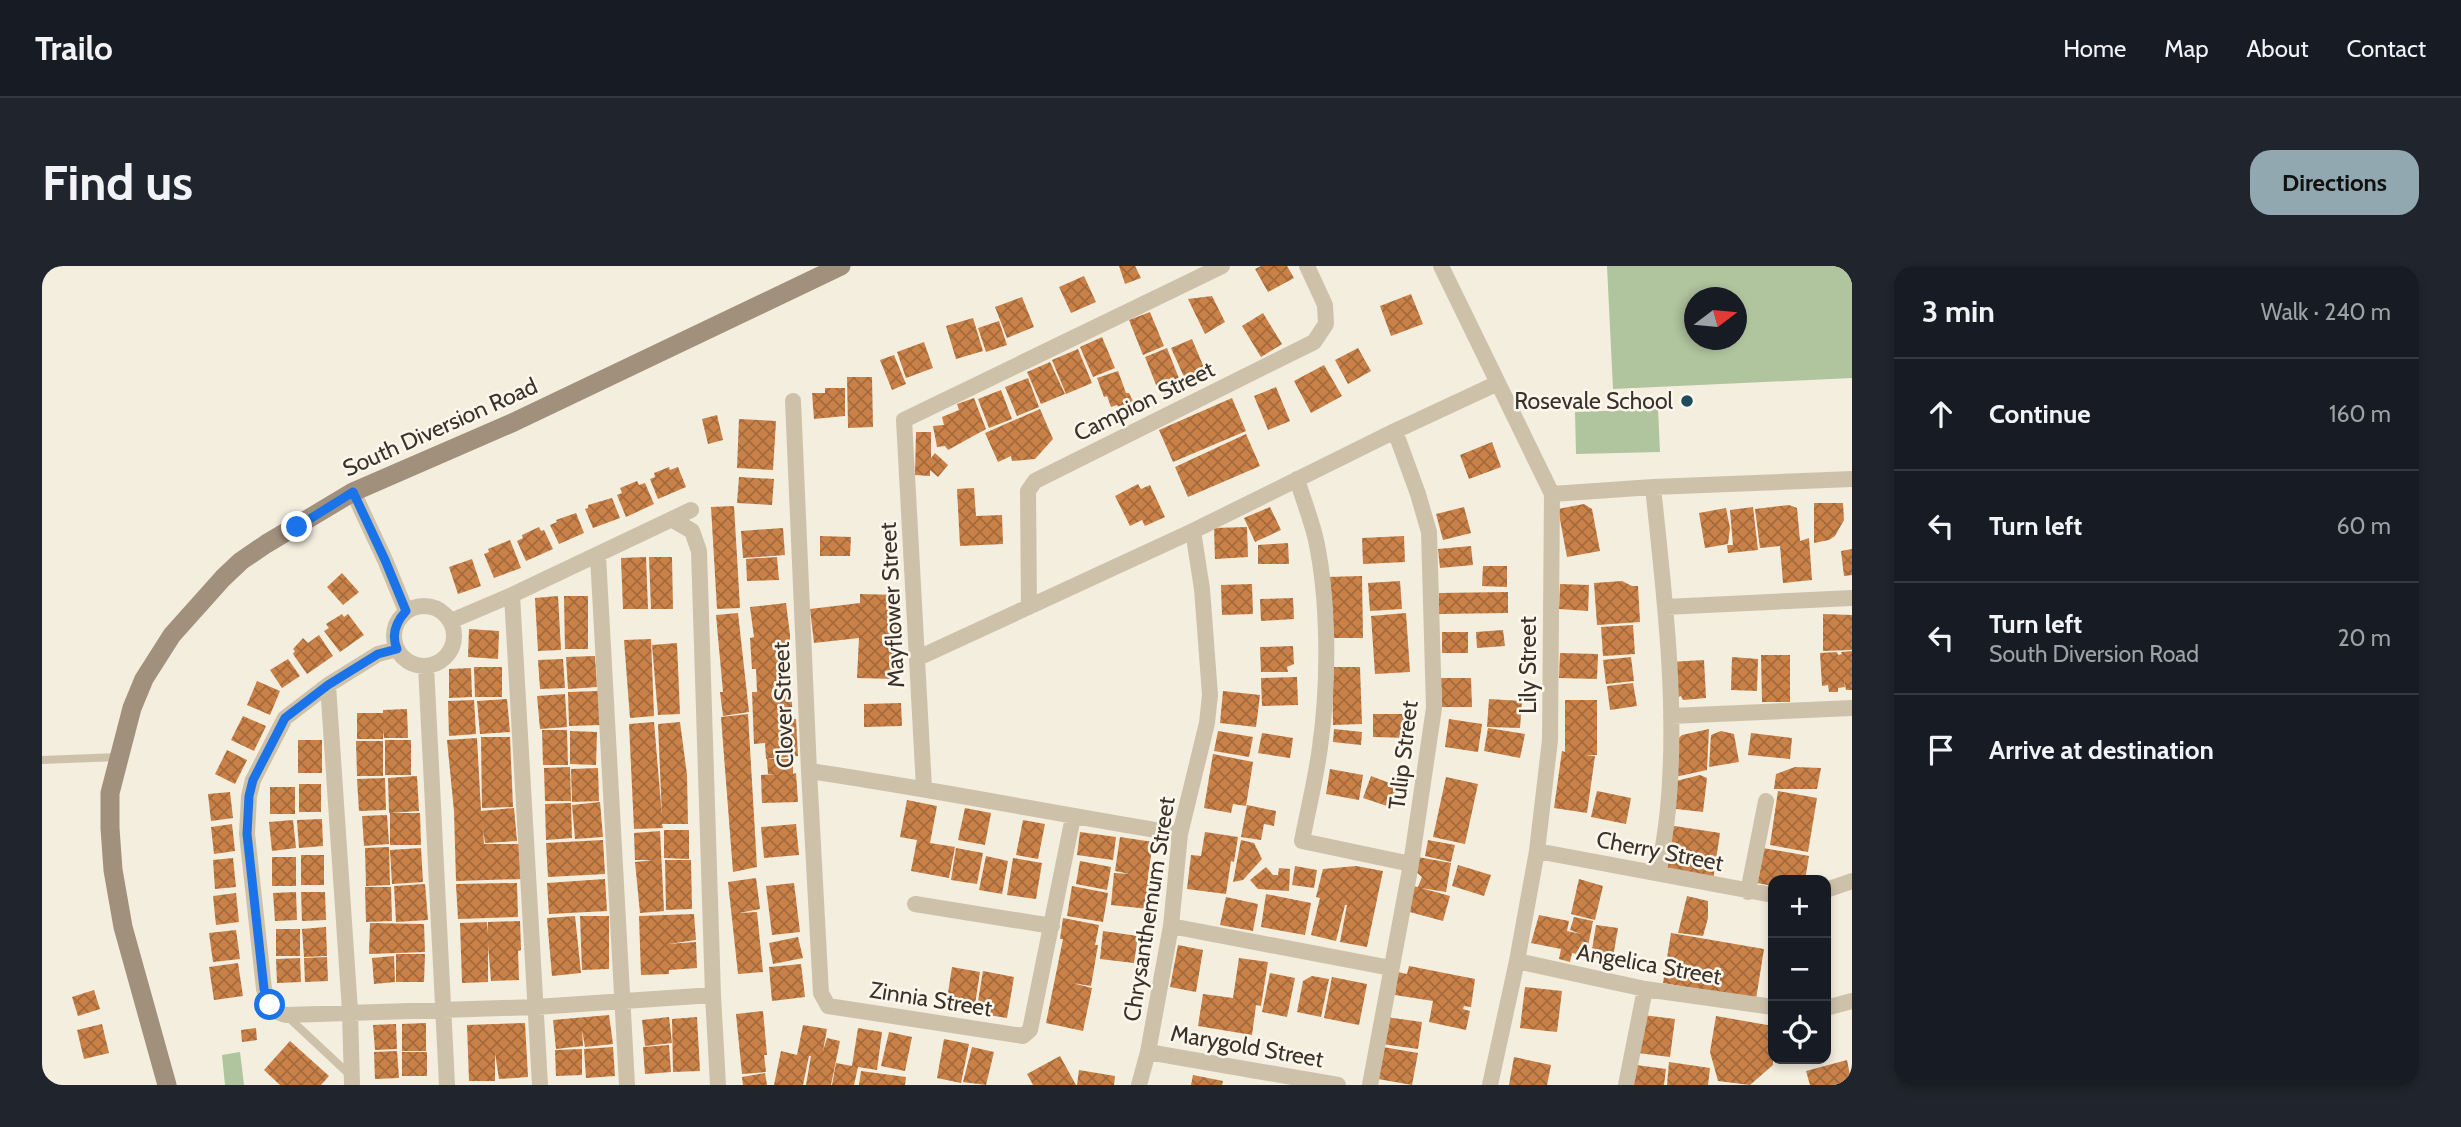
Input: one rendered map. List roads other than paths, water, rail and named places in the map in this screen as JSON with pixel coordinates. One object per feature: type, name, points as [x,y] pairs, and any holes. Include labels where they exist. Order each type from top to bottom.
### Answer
[{"type":"main road","name":"South Diversion Road","points":[[167,1085],[123,927],[113,870],[110,793],[132,708],[144,679],[191,611],[242,561],[353,492],[514,422],[841,266]]},
{"type":"street","name":"Mayflower Street","points":[[924,788],[904,420],[1222,266]]},
{"type":"street","name":"Campion Street","points":[[1029,607],[1028,491],[1035,481],[1314,342],[1326,324],[1325,305],[1307,266]]},
{"type":"street","name":"Lily Street","points":[[1441,266],[1552,494],[1550,740],[1537,851],[1490,1085]]},
{"type":"street","points":[[918,658],[1193,531],[1498,383]]},
{"type":"street","name":"Clover Street","points":[[793,401],[808,771],[821,993],[828,1006]]},
{"type":"street","name":"Tulip Street","points":[[1370,1085],[1411,864],[1434,708],[1429,545],[1424,513],[1395,431]]},
{"type":"street","points":[[1297,479],[1315,538],[1321,572],[1325,636],[1324,716],[1302,841],[1411,864]]},
{"type":"street","points":[[1552,494],[1852,479]]},
{"type":"street","points":[[1653,487],[1665,607],[1671,716],[1668,808],[1659,873]]},
{"type":"street","points":[[353,492],[406,611]]},
{"type":"street","points":[[451,621],[598,556],[691,510]]},
{"type":"street","points":[[673,520],[692,531],[699,551],[718,1085]]},
{"type":"street","name":"Chrysanthemum Street","points":[[1139,1085],[1148,1052],[1171,926],[1180,834],[1207,723],[1210,695],[1202,589],[1193,531]]},
{"type":"street","points":[[598,556],[627,1085]]},
{"type":"street","points":[[512,595],[540,1085]]},
{"type":"street","points":[[1665,607],[1852,598]]},
{"type":"street","points":[[431,606],[439,609],[451,621],[454,629],[453,647],[442,660],[426,666],[410,663],[397,649],[394,642],[396,625],[406,611],[431,606]]},
{"type":"street","points":[[397,649],[378,654],[328,685],[285,718],[253,780],[249,796],[247,834],[264,989],[275,1011],[286,1015],[536,1007],[713,995]]},
{"type":"street","points":[[426,666],[447,1085]]},
{"type":"street","points":[[328,685],[350,1012],[352,1081]]},
{"type":"street","points":[[1671,716],[1852,708]]},
{"type":"street","points":[[808,771],[924,788],[1073,817],[1180,834]]},
{"type":"street","points":[[1748,892],[1766,800]]},
{"type":"street","points":[[915,904],[1052,926],[1073,817]]},
{"type":"street","name":"Cherry Street","points":[[1537,851],[1768,894]]},
{"type":"street","points":[[1831,888],[1852,881]]},
{"type":"street","name":"Zinnia Street","points":[[828,1006],[1023,1036],[1030,1030],[1052,926]]},
{"type":"street","points":[[1171,926],[1391,968]]},
{"type":"street","name":"Angelica Street","points":[[1517,961],[1645,989],[1768,1006]]},
{"type":"street","points":[[1626,1085],[1645,989]]},
{"type":"street","points":[[1831,1006],[1852,1000]]},
{"type":"street","name":"Marygold Street","points":[[1148,1052],[1338,1085]]},
{"type":"lane","points":[[42,760],[119,757]]},
{"type":"lane","points":[[286,1015],[352,1081]]},
{"type":"place","name":"Rosevale School","points":[[1687,401]]}]
